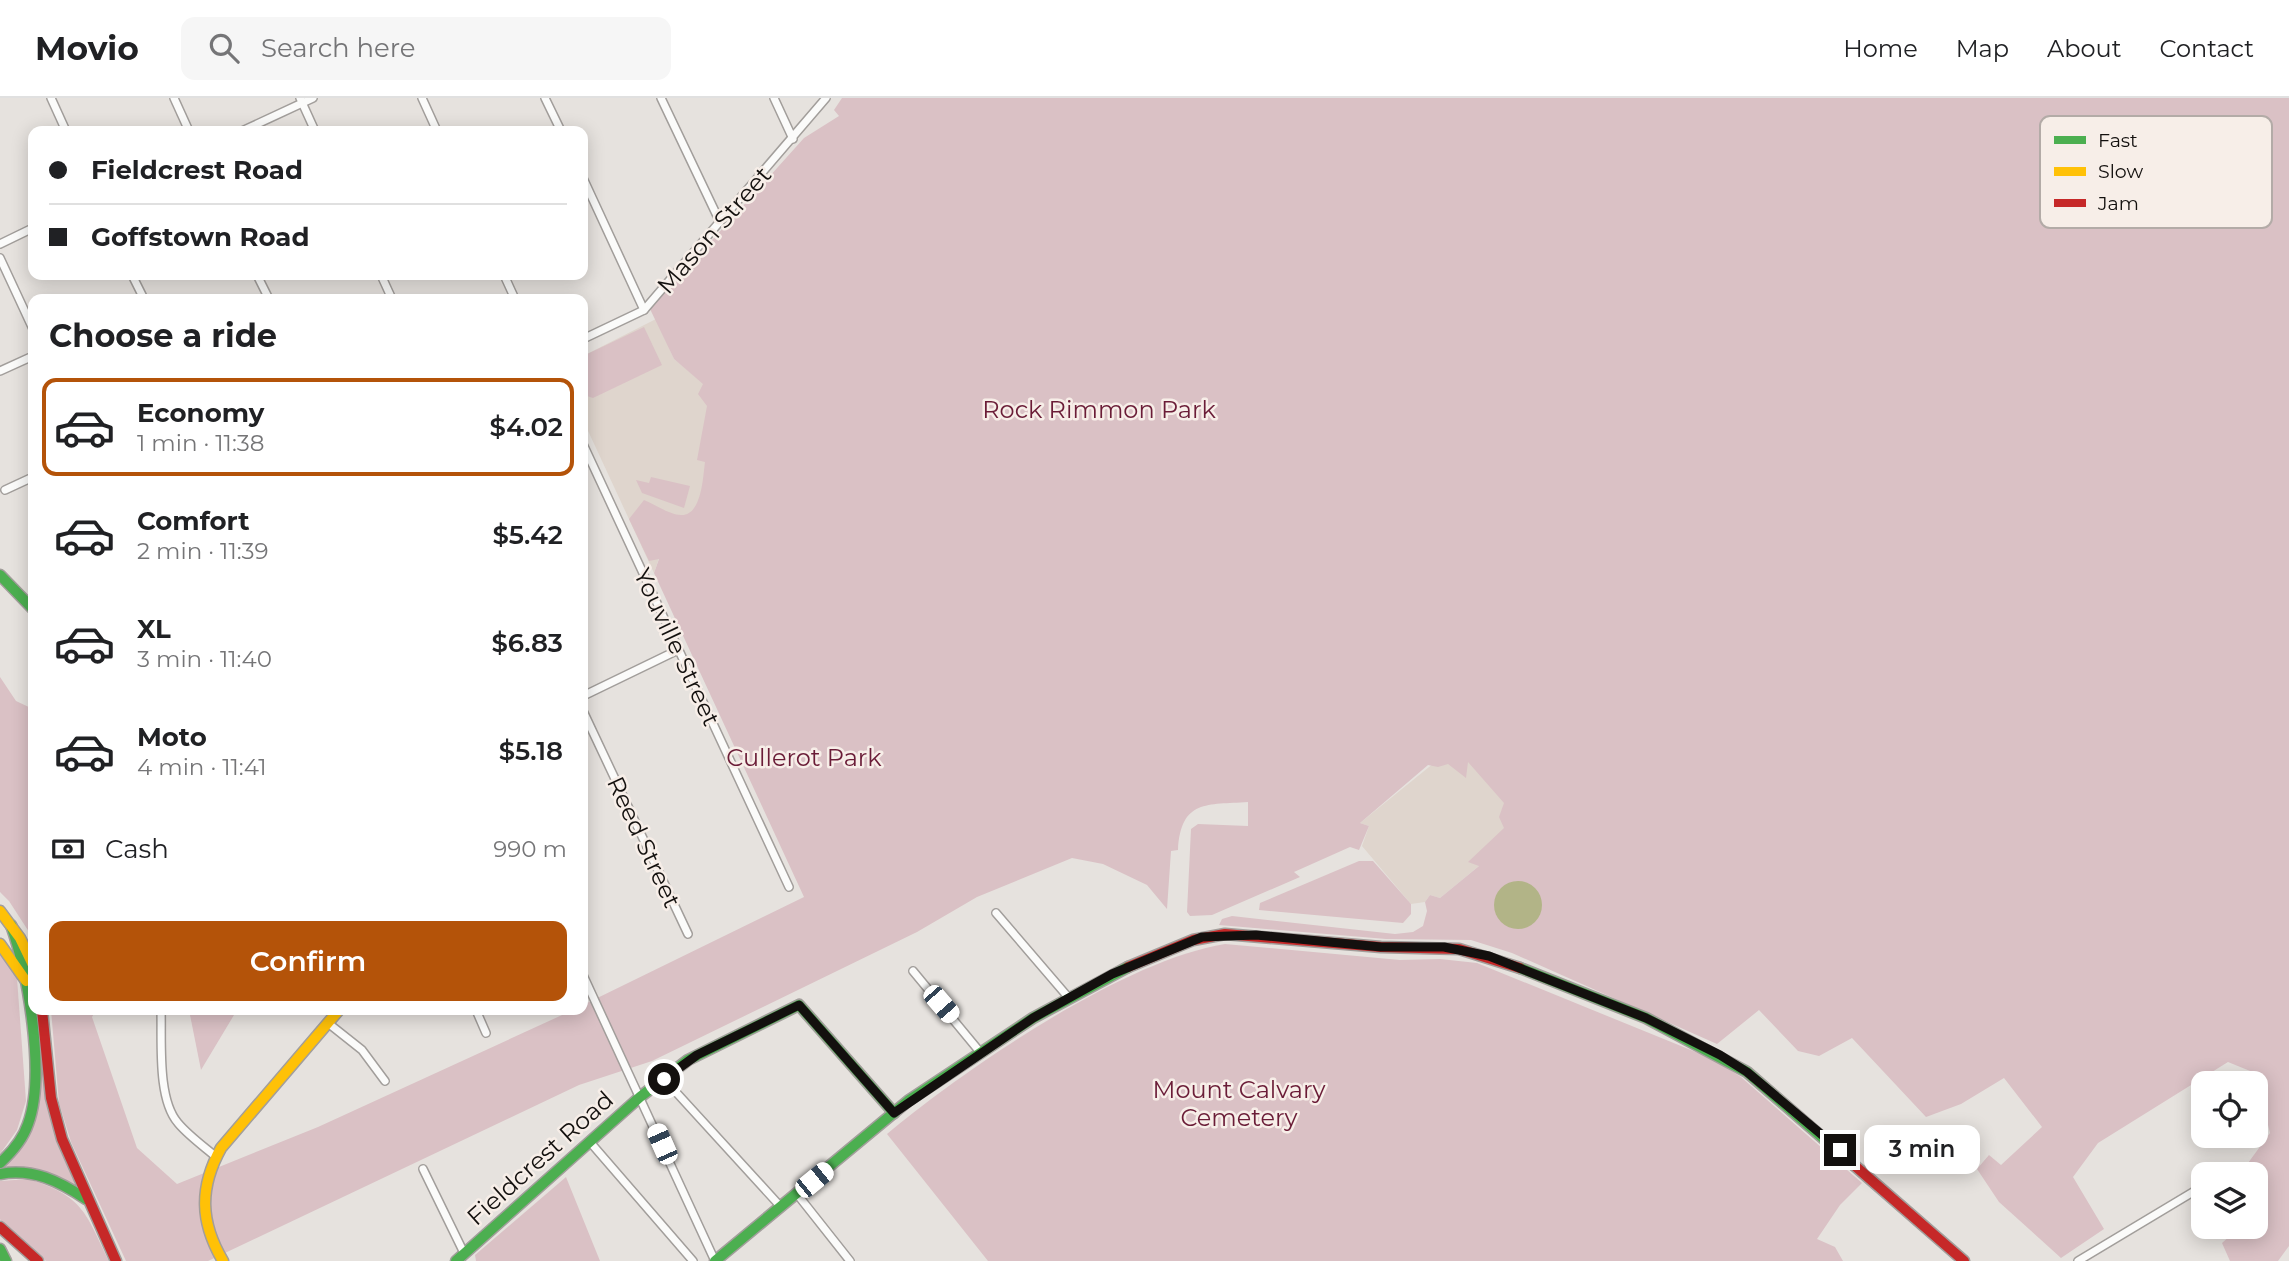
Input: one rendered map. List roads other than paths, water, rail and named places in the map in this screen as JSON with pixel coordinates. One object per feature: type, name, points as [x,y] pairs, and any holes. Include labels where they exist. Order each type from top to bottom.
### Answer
[{"type":"main road","points":[[0,575],[28,600]]},
{"type":"main road","points":[[0,911],[28,956]]},
{"type":"main road","points":[[11,925],[21,952],[28,1010]]},
{"type":"main road","points":[[715,1261],[894,1113],[980,1052],[1068,997],[1166,950],[1202,937],[1225,934],[1381,947],[1444,947],[1489,956],[1646,1018],[1747,1072],[1964,1261]]},
{"type":"main road","points":[[0,944],[26,981]]},
{"type":"main road","name":"Fieldcrest Road","points":[[460,1257],[640,1097],[664,1079],[697,1055],[799,1005],[894,1113]]},
{"type":"main road","points":[[0,1163],[22,1139],[30,1120],[34,1099],[28,1015]]},
{"type":"main road","points":[[43,1015],[51,1098],[62,1139],[86,1199],[116,1261]]},
{"type":"main road","points":[[223,1261],[206,1228],[201,1208],[203,1186],[215,1156],[335,1015]]},
{"type":"main road","points":[[0,1174],[18,1171],[40,1174],[86,1199]]},
{"type":"main road","points":[[0,1227],[38,1261]]},
{"type":"main road","points":[[0,1249],[6,1261]]},
{"type":"street","points":[[51,98],[64,126]]},
{"type":"street","points":[[174,98],[187,126]]},
{"type":"street","points":[[252,126],[301,100],[313,98]]},
{"type":"street","points":[[422,98],[435,126]]},
{"type":"street","points":[[545,98],[559,126]]},
{"type":"street","points":[[661,98],[720,222]]},
{"type":"street","points":[[774,98],[793,139]]},
{"type":"street","name":"Mason Street","points":[[588,337],[644,310],[826,98]]},
{"type":"street","points":[[301,100],[313,126]]},
{"type":"street","points":[[588,189],[644,310]]},
{"type":"street","points":[[0,244],[28,230]]},
{"type":"street","points":[[0,258],[28,318]]},
{"type":"street","points":[[0,371],[28,358]]},
{"type":"street","name":"Youville Street","points":[[588,455],[789,887]]},
{"type":"street","points":[[5,490],[28,479]]},
{"type":"street","points":[[588,694],[678,650]]},
{"type":"street","name":"Reed Street","points":[[588,722],[688,934]]},
{"type":"street","points":[[996,913],[1068,997]]},
{"type":"street","points":[[913,971],[980,1052]]},
{"type":"street","points":[[588,986],[715,1261]]},
{"type":"street","points":[[161,1015],[164,1094],[170,1111],[178,1124],[215,1156]]},
{"type":"street","points":[[477,1015],[485,1033]]},
{"type":"street","points":[[328,1023],[362,1050],[384,1081]]},
{"type":"street","points":[[664,1079],[781,1208]]},
{"type":"street","points":[[590,1142],[693,1261]]},
{"type":"street","points":[[423,1169],[460,1257]]},
{"type":"street","points":[[2078,1261],[2191,1193]]},
{"type":"street","points":[[797,1194],[850,1261]]},
{"type":"park label","name":"Rock Rimmon Park","points":[[1099,409]]},
{"type":"park label","name":"Cullerot Park","points":[[804,757]]},
{"type":"park label","name":"Mount Calvary Cemetery","points":[[1239,1103]]}]
